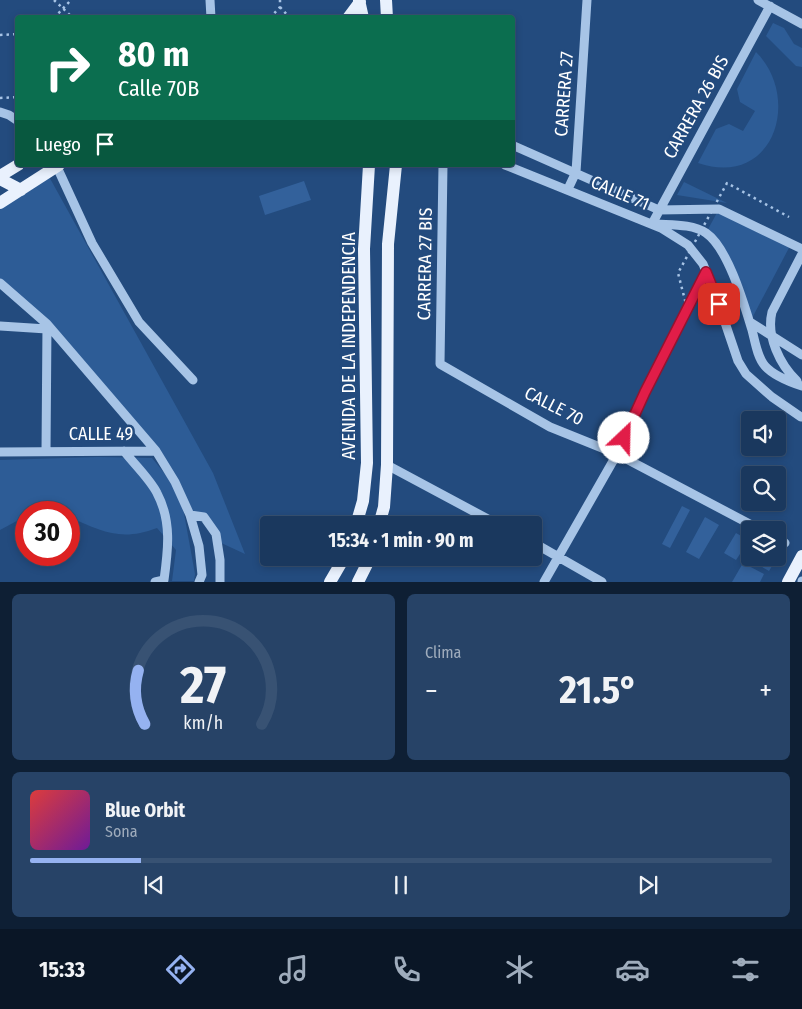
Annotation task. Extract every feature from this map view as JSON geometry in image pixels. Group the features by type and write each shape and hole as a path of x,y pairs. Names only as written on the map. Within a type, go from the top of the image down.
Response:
{"main road":[{"path":"386,0 387,15"},
{"path":"350,15 359,1"},
{"path":"359,1 362,15"},
{"path":"15,167 0,177 21,190"},
{"path":"0,203 56,167"},
{"name":"AVENIDA DE LA INDEPENDENCIA","path":"359,516 363,501 367,463 364,249 369,167"},
{"path":"382,516 384,507 387,466 388,244 396,167"},
{"path":"788,582 802,556"},
{"path":"330,582 339,566"},
{"path":"358,582 366,566"}],"street":[{"path":"210,0 211,15"},
{"name":"CARRERA 27","path":"568,189 576,172 587,0"},
{"path":"758,0 802,24"},
{"name":"CARRERA 26 BIS","path":"652,224 770,6"},
{"path":"0,112 15,119"},
{"name":"CALLE 71","path":"515,146 659,210"},
{"path":"58,167 92,243 139,322 193,380"},
{"name":"CARRERA 27 BIS","path":"440,364 443,167"},
{"name":"CALLE 71","path":"510,167 652,224 688,245 697,254 706,272 738,361 746,374 772,397 802,417"},
{"path":"659,210 719,209 802,249"},
{"path":"652,224 694,228 706,233 724,256 740,292 758,351 765,366 802,385"},
{"path":"802,254 772,312 770,325 772,337 782,363 802,385"},
{"path":"544,582 617,454 645,392 706,272"},
{"path":"0,283 47,327 156,451 175,482 190,515 199,546 202,575 199,582"},
{"path":"750,322 802,355"},
{"path":"0,326 47,327"},
{"path":"46,451 47,327"},
{"name":"CALLE 70","path":"440,364 550,427 617,454 744,521"},
{"path":"124,451 157,493 166,517 169,547 164,580 155,582"},
{"name":"CALLE 49","path":"0,452 156,451"},
{"path":"387,466 482,516"},
{"path":"190,515 204,517 216,534 220,560 220,582"},
{"path":"542,548 602,582"}],"path":[{"path":"54,0 70,15"},
{"path":"57,15 72,0"},
{"path":"280,0 280,7 287,15"},
{"path":"273,15 280,7"},
{"path":"0,35 15,34"},
{"path":"0,98 15,97"},
{"path":"687,308 678,273 727,183 789,217"}],"shaded area":[{"path":"773,23 784,28 794,44 802,48 802,67 796,66 766,36"},
{"path":"756,52 770,71 777,92 778,114 773,134 762,151 746,163 724,168 698,163 716,129 729,124 743,131 755,111 740,102 737,89"},
{"path":"47,173 213,473 245,554 217,541 204,517 190,515 181,497 195,574 194,581 172,581 176,550 157,528 144,532 122,534 91,527 80,522 80,501 15,501 15,522 0,530 0,460 98,457 152,458 179,491 175,482 47,324 0,283 0,203"},
{"path":"684,182 727,203 677,195"},
{"path":"719,209 791,244 750,322 731,272 706,233"}],"building":[{"path":"304,181 311,200 265,215 259,196"},
{"path":"682,506 690,510 670,548 662,544"},
{"path":"705,517 719,525 699,559 686,552"},
{"path":"736,533 741,536 741,555 736,560 724,553"},
{"path":"741,566 749,566 764,574 760,582 732,582"},
{"path":"760,566 772,566 769,571"}],"route":[{"path":"624,438 645,392 706,272 719,304"}]}
